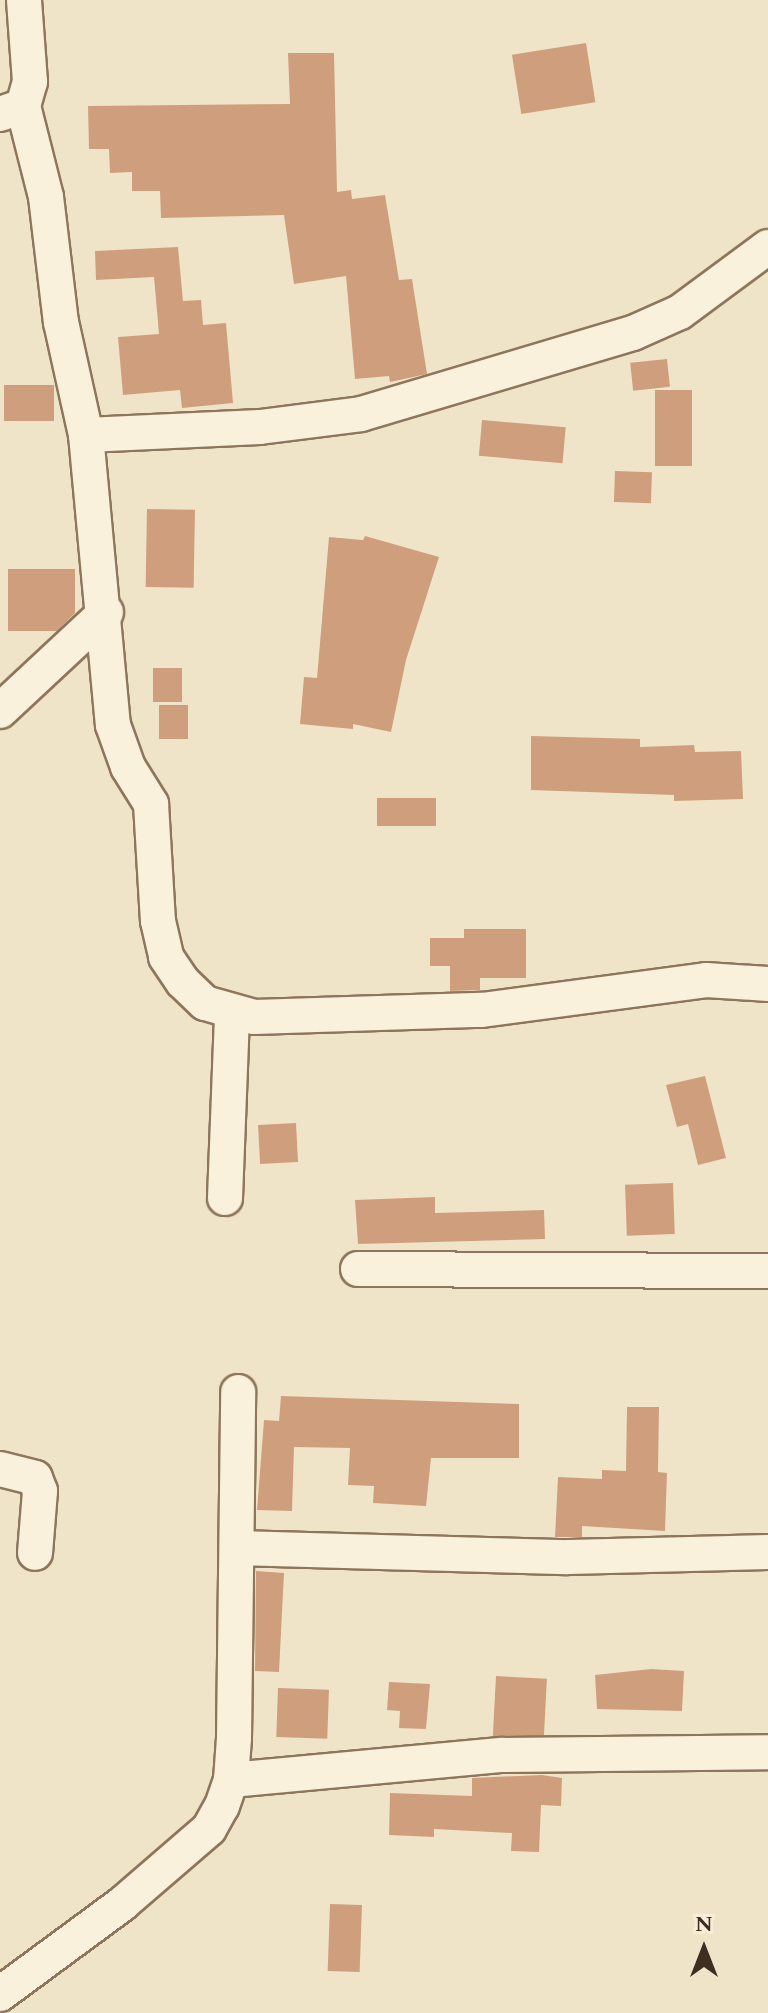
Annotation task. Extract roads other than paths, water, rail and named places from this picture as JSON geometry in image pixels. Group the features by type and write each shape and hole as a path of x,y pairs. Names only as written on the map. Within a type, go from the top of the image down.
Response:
{"street":[{"path":"24,0 30,82 12,110 46,197 61,322 86,435 106,612 113,725 128,767 151,804 166,957 205,1003 232,1014 482,1010 706,980 768,984"},
{"path":"86,435 260,427 361,414 633,333 680,312 768,247"},
{"path":"0,711 106,612"},
{"path":"225,1198 232,1014"},
{"path":"358,1269 768,1271"},
{"path":"0,1994 122,1904 209,1829 231,1780 238,1392"},
{"path":"0,1469 35,1478 40,1491 35,1553"},
{"path":"237,1548 568,1557 768,1552"},
{"path":"231,1780 503,1755 768,1752"}]}
